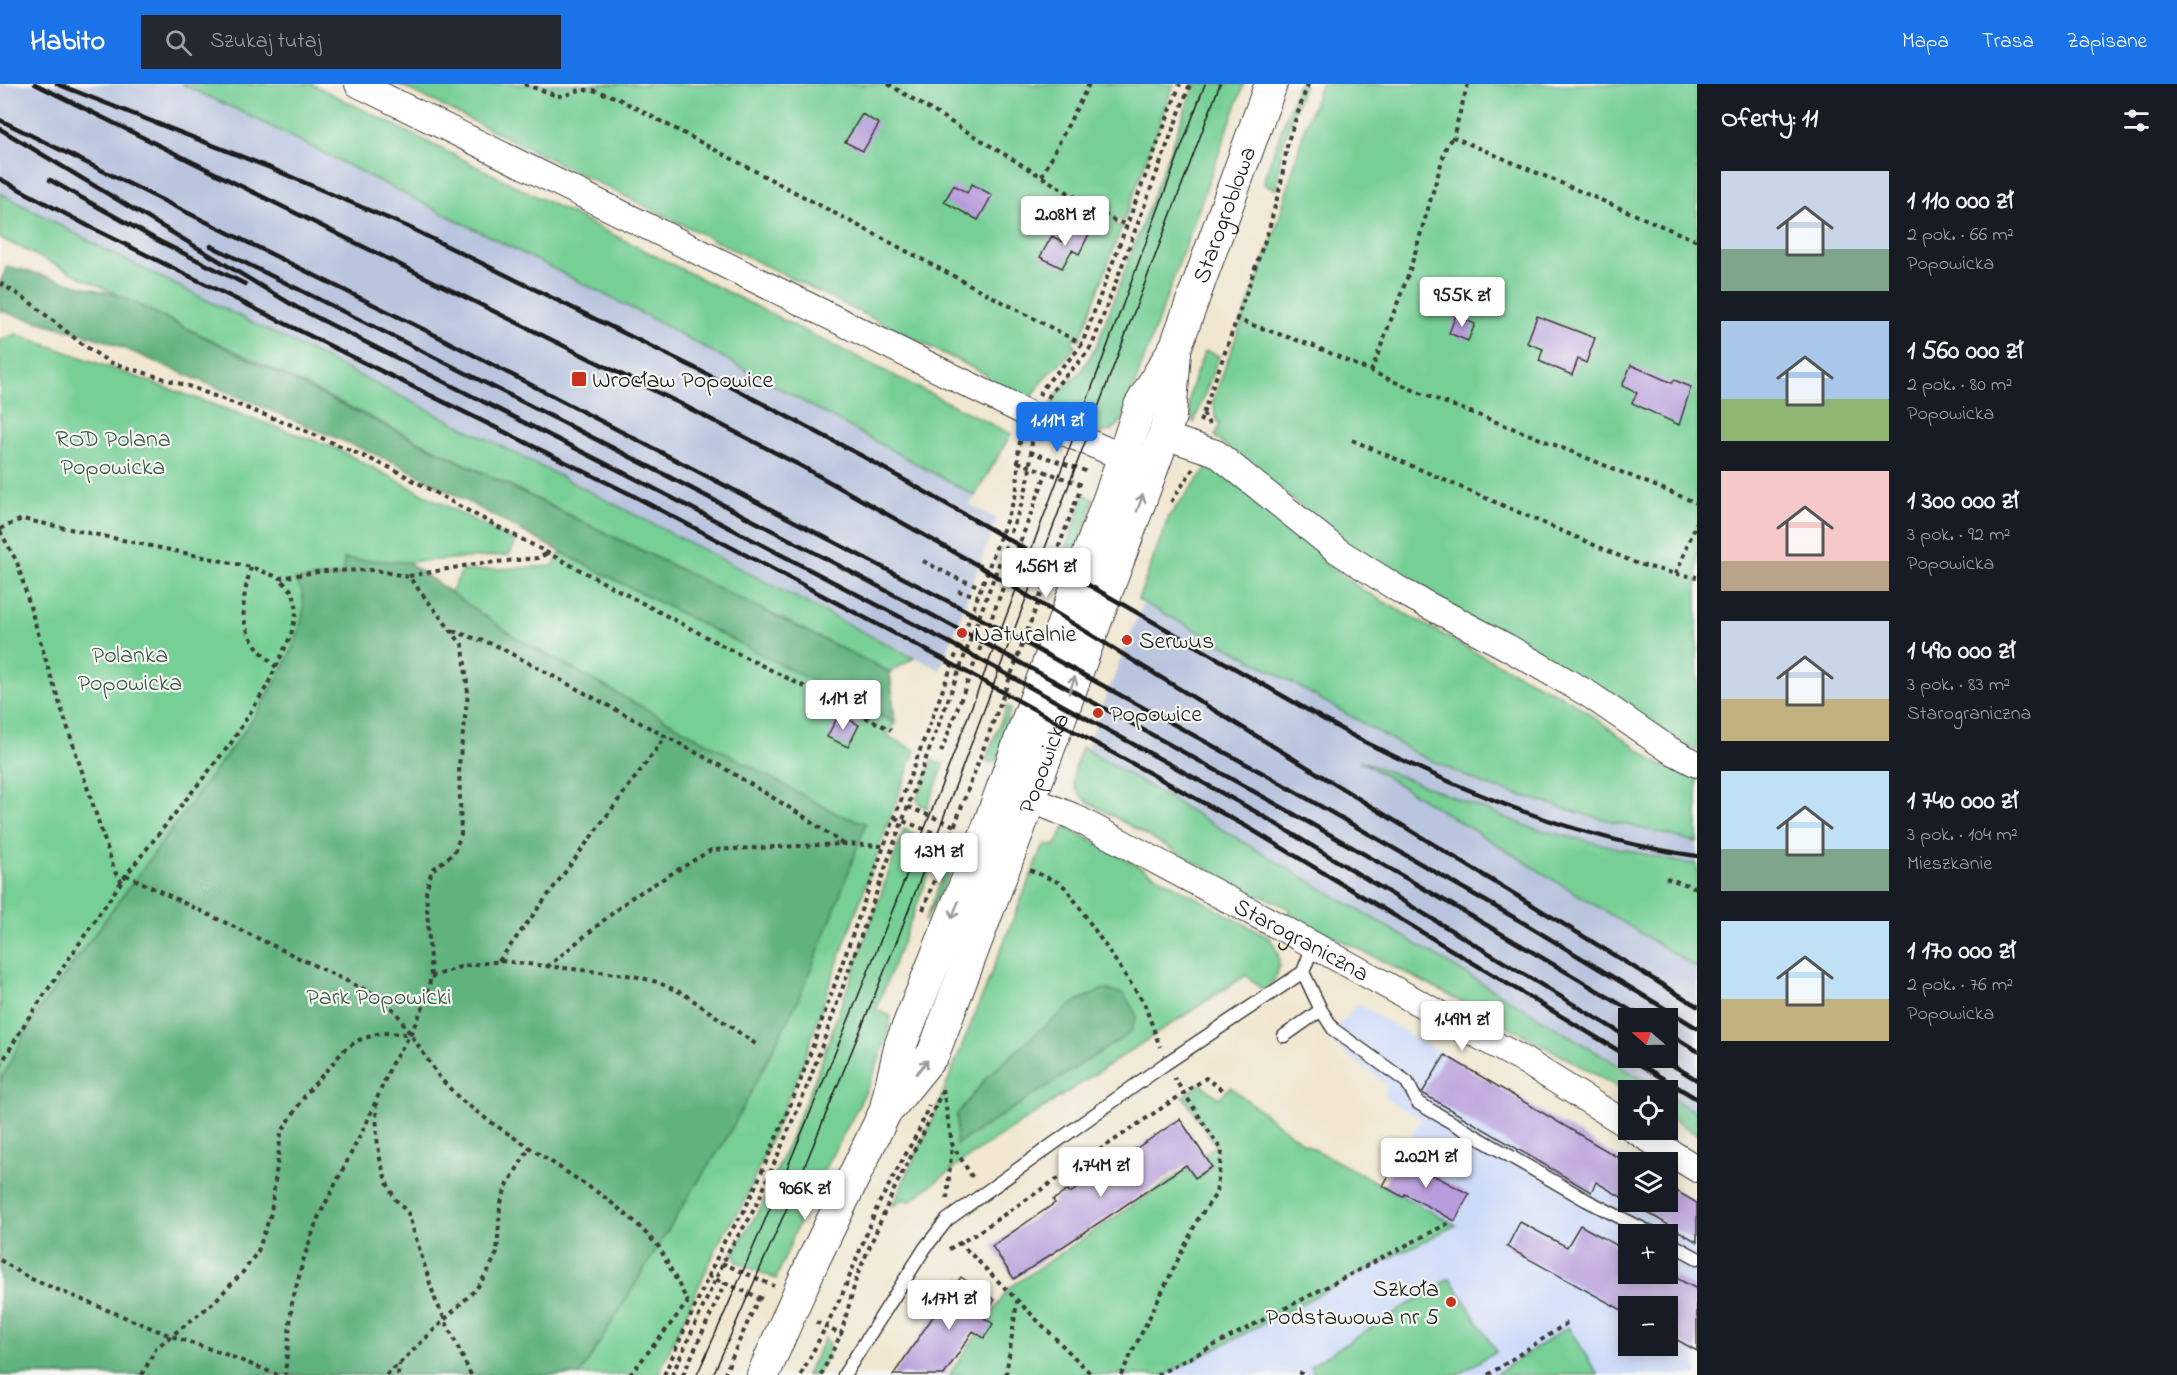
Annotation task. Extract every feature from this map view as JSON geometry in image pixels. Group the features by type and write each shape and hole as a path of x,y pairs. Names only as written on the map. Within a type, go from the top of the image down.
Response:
{"street":[{"path":"358,84 1034,417 1123,457"},
{"name":"Starogroblowa","path":"1123,457 1140,406 1176,346 1271,84"},
{"name":"Starogroblowa","path":"1164,436 1170,416 1176,346"},
{"path":"1164,436 1216,453 1281,507 1356,563 1403,592 1507,647 1579,689 1670,750 1697,764"},
{"name":"Popowicka","path":"885,1112 933,1054 1164,436"},
{"name":"Popowicka","path":"763,1375 812,1263 885,1112 901,1044 985,836 1123,457"},
{"name":"Starograniczna","path":"1030,799 1072,816 1526,1061 1618,1119"},
{"path":"1650,1140 1697,1169"}],"lane":[{"path":"844,1375 925,1248 946,1220 1165,1064 1303,972 1313,946"},
{"path":"1303,972 1321,1010 1334,1030 1407,1082 1418,1103 1586,1200 1633,1224"},
{"path":"1284,1036 1321,1010"},
{"path":"1678,1248 1697,1258"}],"path":[{"path":"524,84 557,96 580,90 593,90 615,97 1082,344"},
{"path":"888,84 1115,221 1128,225"},
{"path":"1042,176 1089,84"},
{"path":"672,1375 730,1248 753,1211 814,1070 831,1016 892,849 1023,501 1029,477 1034,417 1049,380 1072,358 1082,344 1180,84"},
{"path":"664,1375 725,1240 743,1213 757,1184 800,1083 884,846 1018,489 1020,441 1050,394 1084,358 1093,343 1190,84"},
{"path":"1203,412 1269,229 1281,183 1288,141 1308,84"},
{"path":"1371,372 1409,273 1447,144 1453,137 1468,84"},
{"path":"1453,137 1697,241"},
{"path":"0,283 27,300 82,344 109,362 188,386 294,426 384,464 733,651 891,730"},
{"path":"1235,319 1314,346 1371,372 1697,503"},
{"path":"1352,440 1638,564 1697,577"},
{"path":"1030,452 1088,472 1113,488"},
{"path":"941,752 1047,471"},
{"path":"950,838 1082,484"},
{"path":"0,1066 27,1020 122,882 126,875 231,743 253,711 291,634 297,609 293,592 280,578 250,567 22,519 0,530 17,562 50,674 112,861 122,882"},
{"path":"1676,574 1697,522"},
{"path":"280,578 331,570 375,570 409,576 475,564 538,558 548,553"},
{"path":"923,561 956,578 981,587"},
{"path":"250,567 243,603 243,617 248,633 259,650 276,667"},
{"path":"285,1375 292,1303 303,1261 317,1220 376,1101 392,1063 410,1035 424,1005 431,976 426,890 432,870 454,853 461,834 459,765 468,693 463,646 409,576"},
{"path":"958,591 978,596"},
{"path":"451,630 495,645 666,736 803,816 843,844"},
{"path":"498,962 666,736"},
{"path":"547,968 631,898 711,850 843,844 884,846"},
{"path":"1030,870 1060,883 1086,915 1144,1003 1165,1064 1222,1151 1216,1194 1198,1219 1121,1375"},
{"path":"126,875 374,994 395,1011 440,1078 460,1099 489,1121 603,1196 634,1221 659,1247 688,1302"},
{"path":"1666,878 1697,888"},
{"path":"431,976 463,966 498,962 619,974 657,982 684,994 757,1045"},
{"path":"142,1375 156,1348 212,1304 243,1272 258,1251 272,1213 281,1133 306,1094 345,1049 359,1040 380,1033 410,1035"},
{"path":"945,1251 974,1235 1206,1078 1222,1090"},
{"path":"821,1375 841,1334 857,1276 896,1185 924,1132 947,1079"},
{"path":"943,1089 952,1144 946,1220 959,1242 1092,1375"},
{"path":"801,1375 842,1295 878,1205 919,1130 932,1097"},
{"path":"376,1101 377,1138 386,1181 395,1199 408,1213 435,1299 471,1375"},
{"path":"952,1144 983,1193"},
{"path":"386,1375 477,1288 488,1272 497,1253 500,1206 506,1187 530,1147"},
{"path":"1157,1375 1449,1223"},
{"path":"0,1260 29,1278 171,1336 278,1375"},
{"path":"708,1276 759,1297 724,1375"},
{"path":"683,1375 725,1283"},
{"path":"1006,1375 1017,1301"},
{"path":"688,1302 696,1303"},
{"path":"630,1375 688,1302"},
{"path":"1488,1375 1567,1323"},
{"path":"398,1375 399,1364"}],"shaded area":[{"path":"0,84 181,84 242,112 651,318 975,496 970,505 997,519 940,670 495,443 106,250 0,193"},
{"path":"1143,602 1252,660 1415,753 1485,785 1590,816 1697,842 1697,864 1678,862 1532,828 1364,762 1697,968 1697,1113 1678,1102 1678,1080 1643,1080 1623,1068 1678,1068 1678,1008 1618,1008 1618,1065 1086,749"},
{"path":"1358,1004 1618,1158 1618,1212 1678,1212 1678,1203 1697,1203 1697,1375 1166,1375 1337,1285 1456,1226 1383,1186 1421,1119 1385,1098 1386,1084 1327,1039"}],"green space":[{"path":"181,84 312,84 1011,434 975,496 651,318 242,112"},
{"path":"398,84 1174,84 1124,221 1116,219 1115,224 1122,226 1080,340 1074,337 1072,342 1076,345 1068,356 1044,378 1028,405 984,384 987,375"},
{"path":"1195,84 1244,84 1122,420 1115,428 1106,432 1086,431 1046,413 1059,391 1081,371 1096,347"},
{"path":"1298,84 1304,84 1282,147 1276,189 1264,184 1265,176"},
{"path":"1321,84 1697,84 1697,751 1407,582 1344,542 1215,437 1220,424 1216,419 1213,400 1277,226 1305,127"},
{"path":"0,193 106,250 495,443 914,658 890,672 0,238"},
{"path":"7,266 120,296 890,672 895,723 561,552 398,464 104,340 0,311 0,283"},
{"name":"Park Popowicki","path":"16,334 335,448 516,542 509,555 408,562 450,594 462,571 553,566 561,552 895,723 887,736 915,750 802,1066 743,1205 722,1236 658,1375 0,1375 0,340"},
{"path":"1205,351 1219,356 1194,423 1189,405 1190,396 1194,377"},
{"path":"1208,461 1325,552 1320,559 1366,592 1469,649 1573,702 1663,767 1667,760 1697,775 1697,842 1590,816 1485,785 1415,753 1252,660 1138,600 1169,516 1206,469"},
{"path":"1085,494 1094,500 1078,547 1073,546 1068,559 1063,557"},
{"name":"Park Popowicki","path":"344,559 407,562 515,637 837,814 866,823 829,925 798,1000 725,1141 580,1375 0,1375 0,1081 33,1018 252,720 269,693 288,659 301,623 304,607 302,592 295,580 343,575"},
{"path":"1007,706 1011,709 1006,722 1011,725 997,760 990,763 985,761"},
{"path":"1082,747 1618,1065 1618,1068 1623,1068 1643,1080 1618,1080 1618,1088 1460,1001 1287,914 1290,909 1265,897 1253,895 1088,802 1076,789 1074,770"},
{"path":"932,760 944,765 927,808 920,805 917,799"},
{"path":"1359,760 1532,828 1678,862 1697,864 1697,968"},
{"path":"1065,826 1270,938 1278,953 1278,973 1264,991 1246,975 970,1156 909,1202 905,1199 892,1206 930,1125 1038,858 1045,844 1055,846"},
{"path":"904,829 940,845 876,1010 891,1016 885,1040 878,1063 858,1107 812,1193 776,1279 737,1262 733,1252 761,1207 815,1079"},
{"path":"953,850 962,851 924,923"},
{"path":"1104,989 1124,994 1137,1016 1130,1033 956,1145 957,1114 988,1076 1036,1033 1077,1001"},
{"path":"1201,1084 1219,1098 1230,1087 1303,1143 1456,1225 1165,1375 949,1375 1009,1288 1188,1168 1195,1178 1212,1166 1204,1154 1216,1146 1183,1096"},
{"path":"1678,1102 1697,1113 1697,1135 1678,1123"},
{"path":"1450,1278 1496,1351 1458,1375 1315,1375 1310,1366"},
{"path":"1568,1327 1598,1375 1494,1375"},
{"path":"825,1338 829,1344 828,1354 817,1375 806,1375"}],"building":[{"path":"862,114 879,124 863,151 845,142"},
{"path":"972,184 992,195 978,220 944,202 954,185 967,193"},
{"path":"1072,225 1089,234 1079,254 1072,250 1062,268 1040,257 1052,236 1063,242"},
{"path":"1456,315 1475,324 1468,341 1449,333"},
{"path":"1537,316 1595,338 1586,363 1578,359 1572,375 1539,361 1543,349 1527,343"},
{"path":"1631,365 1672,383 1674,380 1691,387 1679,425 1632,403 1637,393 1622,386"},
{"path":"839,714 859,725 848,747 827,737"},
{"path":"1445,1055 1618,1157 1618,1195 1596,1182 1591,1192 1422,1093"},
{"path":"1180,1119 1212,1167 1195,1178 1186,1165 1014,1279 992,1246 1055,1203 1053,1200 1068,1190 1070,1193"},
{"path":"1399,1157 1469,1194 1455,1221 1405,1194 1403,1197 1383,1186"},
{"path":"1678,1192 1697,1203 1697,1242 1678,1231 1678,1224 1667,1224 1647,1212 1678,1212"},
{"path":"1520,1222 1567,1247 1580,1225 1618,1246 1618,1284 1678,1284 1678,1279 1697,1289 1697,1351 1678,1341 1678,1296 1618,1296 1618,1308 1507,1247"},
{"path":"961,1277 995,1300 983,1317 993,1324 984,1338 973,1331 944,1375 893,1375 939,1308 936,1305 946,1290 950,1293"}],"tram line":[{"path":"697,1375 767,1216 899,895 1205,84"},
{"path":"713,1375 794,1192 898,938 1220,84"}],"railway":[{"path":"35,84 681,404 803,467 979,566 1697,1006"},
{"path":"57,84 268,167 406,226 693,367 864,457 1355,737 1396,757 1479,794 1564,825 1608,838 1697,856"},
{"path":"0,120 431,333 963,609 1268,776 1522,922 1697,1028"},
{"path":"0,129 296,307 636,479 950,643 1258,813 1618,1031"},
{"path":"0,179 92,228 630,494 943,659 1249,828 1618,1050"},
{"path":"50,180 157,240 245,284"},
{"path":"211,246 575,428 936,617 1292,813 1626,1008"},
{"path":"1678,1039 1697,1051"},
{"path":"1646,1068 1697,1099"},
{"path":"1677,1068 1697,1080"}],"place":[{"name":"Wrocław Popowice","path":"579,379"},
{"name":"Naturalnie","path":"962,633"},
{"name":"Serwus","path":"1127,640"},
{"name":"Popowice","path":"1098,713"},
{"name":"Szkoła Podstawowa nr 5","path":"1451,1302"}],"park label":[{"name":"ROD Polana Popowicka","path":"113,452"},
{"name":"Polanka Popowicka","path":"130,668"}]}
